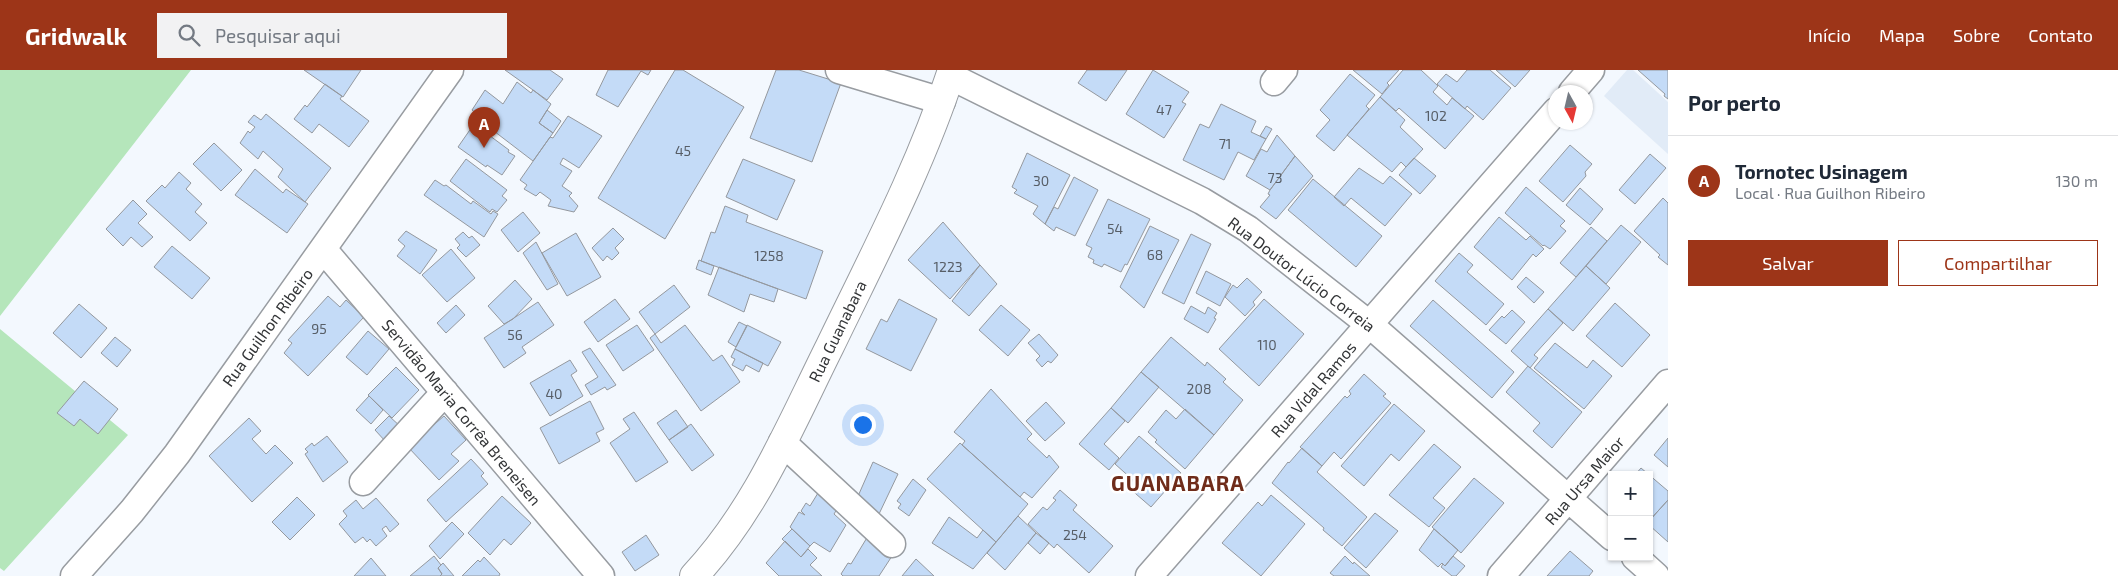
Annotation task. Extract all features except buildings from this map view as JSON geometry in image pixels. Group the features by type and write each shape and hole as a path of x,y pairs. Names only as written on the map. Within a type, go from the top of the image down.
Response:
{"main road":[{"name":"Rua Guanabara","path":"694,576 723,545 760,488 909,184 948,82"}],"street":[{"name":"Rua Guilhon Ribeiro","path":"74,576 132,511 176,454 450,70"},
{"name":"Rua Doutor Lúcio Correia","path":"839,70 948,82 1202,201 1248,229 1369,324 1608,534"},
{"path":"1578,85 1591,70"},
{"name":"Rua Vidal Ramos","path":"1149,576 1548,120"},
{"name":"Servidão Maria Corrêa Breneisen","path":"323,249 601,576"},
{"name":"Rua Ursa Maior","path":"1500,576 1668,383"},
{"path":"363,482 445,392"},
{"path":"782,442 892,544"},
{"path":"1639,561 1656,576"}],"shaded area":[{"path":"1627,70 1633,70 1668,102 1668,154 1604,96"}],"green space":[{"path":"0,70 191,70 0,316"},
{"path":"0,329 128,435 4,571 0,568"}],"place":[{"name":"Tornotec Usinagem","path":"484,148"}],"district":[{"name":"GUANABARA","path":"1178,482"}]}
